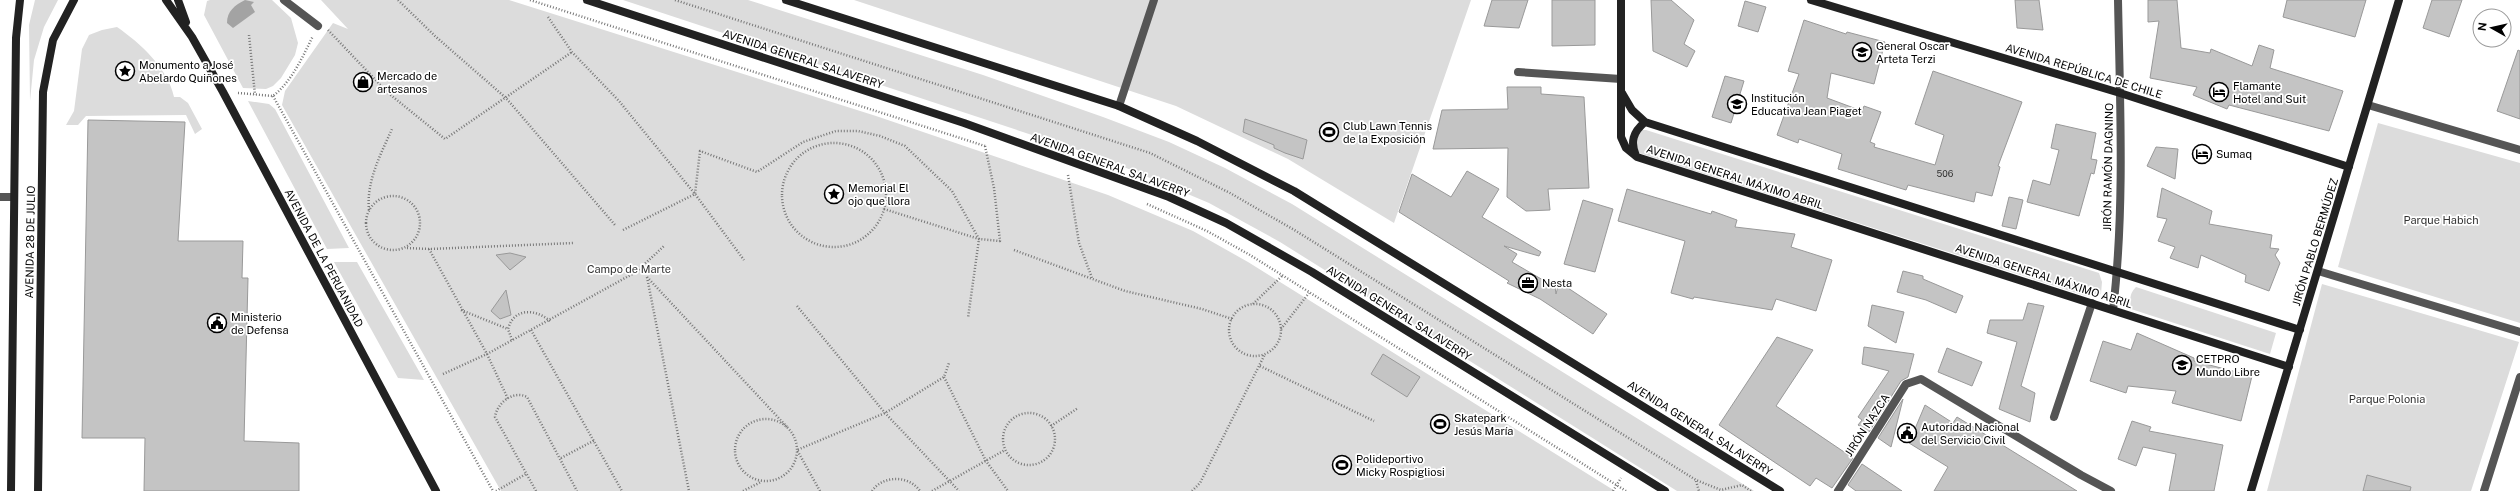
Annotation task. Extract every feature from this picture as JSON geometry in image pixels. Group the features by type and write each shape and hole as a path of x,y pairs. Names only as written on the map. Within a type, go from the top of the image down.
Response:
{"street":[{"name":"AVENIDA 28 DE JULIO","path":"11,491 16,38 20,0"},
{"name":"AVENIDA 28 DE JULIO","path":"38,491 43,92 53,40 74,0"},
{"name":"AVENIDA DE LA PERUANIDAD","path":"166,0 192,37 223,92 436,491"},
{"name":"AVENIDA DE LA PERUANIDAD","path":"178,0 192,37"},
{"path":"284,0 318,26"},
{"name":"AVENIDA GENERAL SALAVERRY","path":"587,0 964,123 1169,197 1226,223 1312,272 1665,491"},
{"name":"AVENIDA GENERAL SALAVERRY","path":"786,0 1119,106 1197,141 1294,190 1780,491"},
{"path":"1119,106 1154,0"},
{"name":"AVENIDA GENERAL MÁXIMO ABRIL","path":"1621,0 1621,137 1626,148 1637,157 2289,367"},
{"name":"AVENIDA REPÚBLICA DE CHILE","path":"1811,0 2120,93 2349,167"},
{"name":"JIRÓN RAMÓN DAGNINO","path":"2114,310 2118,272 2120,93 2118,0"},
{"name":"JIRÓN PABLO BERMÚDEZ","path":"2251,491 2399,0"},
{"path":"1518,72 1622,79"},
{"path":"1621,92 1632,110 1645,122 2300,330"},
{"path":"2368,105 2520,150"},
{"path":"1637,157 1633,146 1634,134 1645,122"},
{"path":"0,197 14,197"},
{"path":"2318,271 2520,332"},
{"path":"2054,417 2092,303"},
{"path":"2484,491 2520,377"},
{"name":"JIRÓN NAZCA","path":"1838,491 1906,384 1921,379 2081,475 2111,491"}],"path":[{"path":"398,0 435,36 506,98 615,225"},
{"path":"530,0 992,148"},
{"path":"548,17 572,52 619,101 695,194 744,260"},
{"path":"223,92 273,96 283,88 292,76 321,20 339,44 387,92 445,139 572,52"},
{"path":"249,35 255,95"},
{"path":"273,96 493,491"},
{"path":"392,129 372,178 368,197 369,210 366,228 375,244 386,249 397,250 406,248 429,249 573,243"},
{"path":"695,194 700,151 758,172 803,142 836,131 858,131 880,136 905,146 926,164 952,191 979,239 968,318"},
{"path":"829,143 851,146 870,157 878,166 886,187 884,210 872,230 863,238 842,246 818,244 807,239 790,222 783,200 786,176 791,166 808,150 829,143"},
{"path":"884,210 979,239 1000,241 994,188 985,146"},
{"path":"1062,172 1075,177"},
{"path":"1068,175 1079,243 1092,279"},
{"path":"623,230 695,194"},
{"path":"369,210 375,202 384,197 393,195 411,202 421,219 421,230 416,241 406,248"},
{"path":"1145,203 1207,232 1282,276 1391,342 1626,491"},
{"path":"443,374 487,354 550,321 636,272 664,246"},
{"path":"429,249 461,310 487,354 508,399"},
{"path":"1014,250 1126,291 1202,309 1232,319"},
{"path":"1266,354 1248,355 1234,345 1230,337 1232,319 1237,312 1253,304 1282,276"},
{"path":"689,491 647,277 788,428 793,435 797,450 820,491"},
{"path":"1192,491 1200,483 1266,354 1277,344 1281,330 1309,293"},
{"path":"1253,304 1261,305 1275,314 1281,330"},
{"path":"797,306 885,413 949,482 960,491"},
{"path":"461,310 508,329 512,340"},
{"path":"508,329 518,316 526,312 541,313 550,321"},
{"path":"531,330 595,440 622,491"},
{"path":"743,491 761,482 782,478 790,470 797,450 885,413 944,377 949,363"},
{"path":"1260,366 1374,421"},
{"path":"944,377 986,462 1008,491"},
{"path":"536,491 495,417 496,410 508,399 521,394 527,397 561,458 577,491"},
{"path":"1051,426 1078,408"},
{"path":"1029,412 1038,414 1051,426 1054,434 1052,450 1041,462 1024,464 1017,462 1005,450 1003,432 1007,424 1017,416 1029,412"},
{"path":"761,482 751,478 736,463 735,441 748,424 758,419 769,418 780,422 788,428"},
{"path":"561,458 595,440"},
{"path":"932,491 1005,450"},
{"path":"496,491 526,474"},
{"path":"872,491 882,482 896,479 910,482 920,491"},
{"path":"1700,491 1696,480 1721,490 1742,485 1751,491"}],"green space":[{"path":"35,0 58,0 44,27 34,60 30,101 29,25"},
{"path":"272,0 291,18 298,43 295,55 281,78 273,86 266,89 243,88 204,15 207,1"},
{"name":"Campo de Marte","path":"321,0 509,0 876,116 1108,195 1193,231 1248,262 1615,491 501,491 282,105 285,91 333,23 348,29"},
{"path":"623,0 748,0 983,75 1169,142 1225,168 1292,204 1754,491 1677,491 1280,242 1209,203 1105,159"},
{"name":"Club Lawn Tennis de la Exposición","path":"854,0 1471,0 1394,223 1288,159 1176,106"},
{"path":"117,27 152,57 166,76 174,97 180,97 188,103 202,129 195,134 186,115 86,116 78,125 66,125 74,111 82,49 89,35 102,30"},
{"path":"248,101 269,104 275,109 349,248 327,249"},
{"name":"Parque Habich","path":"2378,123 2520,163 2520,323 2338,267"},
{"path":"1640,130 1646,130 2099,273 2102,282 2101,294 2086,296 1639,153 1635,149 1636,133"},
{"path":"334,262 357,262 424,380 398,378"},
{"name":"Parque Polonia","path":"2322,284 2519,342 2471,491 2267,491"},
{"path":"2136,287 2276,333 2270,354 2131,309 2131,295"}],"shaded area":[{"path":"245,0 254,2 251,5 255,12 233,28 227,23 228,15 235,6"}],"building":[{"path":"1492,0 1528,0 1519,28 1484,26"},
{"path":"1552,0 1595,0 1595,45 1552,46"},
{"path":"1651,0 1671,0 1694,20 1684,44 1695,51 1687,67 1653,51"},
{"path":"2015,0 2039,0 2043,30 2017,28"},
{"path":"2148,0 2177,0 2181,48 2210,53 2211,49 2252,66 2259,45 2274,50 2270,68 2343,91 2329,131 2229,105 2227,109 2193,95 2197,87 2150,78 2159,21 2148,22"},
{"path":"2287,0 2366,0 2355,37 2283,17"},
{"path":"2432,0 2462,0 2449,37 2423,28"},
{"path":"1745,1 1766,7 1758,32 1738,26"},
{"path":"1804,20 1846,34 1847,32 1885,42 1874,84 1831,73 1827,98 1862,111 1864,106 1881,112 1870,142 1875,144 1874,147 1935,165 1944,135 1915,124 1933,71 2022,102 1998,166 2000,167 1992,196 1976,192 1974,202 1908,185 1906,190 1838,169 1842,154 1799,139 1798,143 1777,135 1799,74 1788,71"},
{"path":"2518,50 2520,51 2520,119 2497,111"},
{"path":"1725,76 1744,81 1731,123 1712,117"},
{"path":"1507,87 1541,87 1541,94 1584,97 1589,188 1548,189 1550,210 1526,211 1507,197 1508,148 1433,149 1442,110 1508,109"},
{"path":"1245,119 1307,140 1303,159 1285,153 1274,148 1274,145 1243,132"},
{"path":"88,120 185,122 178,241 243,241 242,278 248,278 244,441 299,443 299,491 144,491 145,438 82,438"},
{"path":"2056,124 2096,133 2091,159 2097,160 2094,174 2091,173 2079,216 2027,202 2033,180 2050,185 2059,150 2051,148"},
{"path":"2156,147 2178,149 2175,179 2147,166"},
{"path":"1467,171 1499,189 1482,217 1541,252 1539,256 1504,246 1517,254 1512,262 1555,287 1556,294 1559,282 1607,314 1593,334 1540,299 1507,283 1509,281 1399,212 1412,174 1451,197"},
{"path":"2162,188 2212,211 2209,224 2272,235 2270,248 2279,249 2275,255 2280,263 2269,291 2245,282 2246,275 2201,255 2198,268 2170,258 2175,247 2158,241 2167,219 2157,217"},
{"path":"1627,189 1711,214 1712,211 1737,220 1735,227 1795,234 1791,247 1832,260 1816,311 1776,299 1772,310 1694,297 1693,299 1671,293 1685,241 1618,221"},
{"path":"2009,197 2023,200 2016,229 2002,226"},
{"path":"1583,200 1613,209 1595,272 1564,264"},
{"path":"510,253 526,257 510,270 496,255"},
{"path":"1903,271 1923,276 1923,279 1963,296 1956,313 1926,300 1897,292"},
{"path":"506,290 511,315 500,319 491,311"},
{"path":"2028,303 2044,306 2021,386 2035,393 2030,422 1999,409 2017,342 1987,333 1990,320 2023,320"},
{"path":"1872,305 1904,312 1896,343 1868,326"},
{"path":"2137,333 2194,358 2194,361 2252,376 2241,421 2172,403 2176,391 2128,386 2126,393 2090,381 2103,341 2131,350"},
{"path":"1777,337 1813,350 1776,406 1853,458 1832,488 1816,478 1810,486 1719,425"},
{"path":"1864,347 1914,354 1908,377 1901,381 1869,432 1858,425 1862,420 1858,417 1889,371 1862,364"},
{"path":"1947,348 1982,362 1972,386 1938,372"},
{"path":"1383,354 1420,377 1407,397 1371,374"},
{"path":"1903,399 1891,447 1878,438"},
{"path":"1925,405 1953,423 1957,417 2077,491 1934,491 1948,467 1909,443"},
{"path":"2132,421 2151,427 2149,431 2223,445 2214,491 2169,491 2176,454 2143,447 2136,466 2118,459"},
{"path":"1862,464 1902,491 1856,491 1848,485"},
{"path":"2367,475 2411,487 2410,491 2363,491"}],"place":[{"name":"General Oscar Arteta Terzi","path":"1862,52"},
{"name":"Monumento a José Abelardo Quiñones","path":"125,71"},
{"name":"Mercado de artesanos","path":"363,82"},
{"name":"Flamante Hotel and Suit","path":"2219,92"},
{"name":"Institución Educativa Jean Piaget","path":"1737,104"},
{"name":"Club Lawn Tennis de la Exposición","path":"1329,132"},
{"name":"Sumaq","path":"2202,154"},
{"name":"Memorial El ojo que llora","path":"834,194"},
{"name":"Nesta","path":"1528,283"},
{"name":"Ministerio de Defensa","path":"217,323"},
{"name":"CETPRO Mundo Libre","path":"2182,365"},
{"name":"Skatepark Jesús María","path":"1440,424"},
{"name":"Autoridad Nacional del Servicio Civil","path":"1907,433"},
{"name":"Polideportivo Micky Rospigliosi","path":"1342,465"}]}
